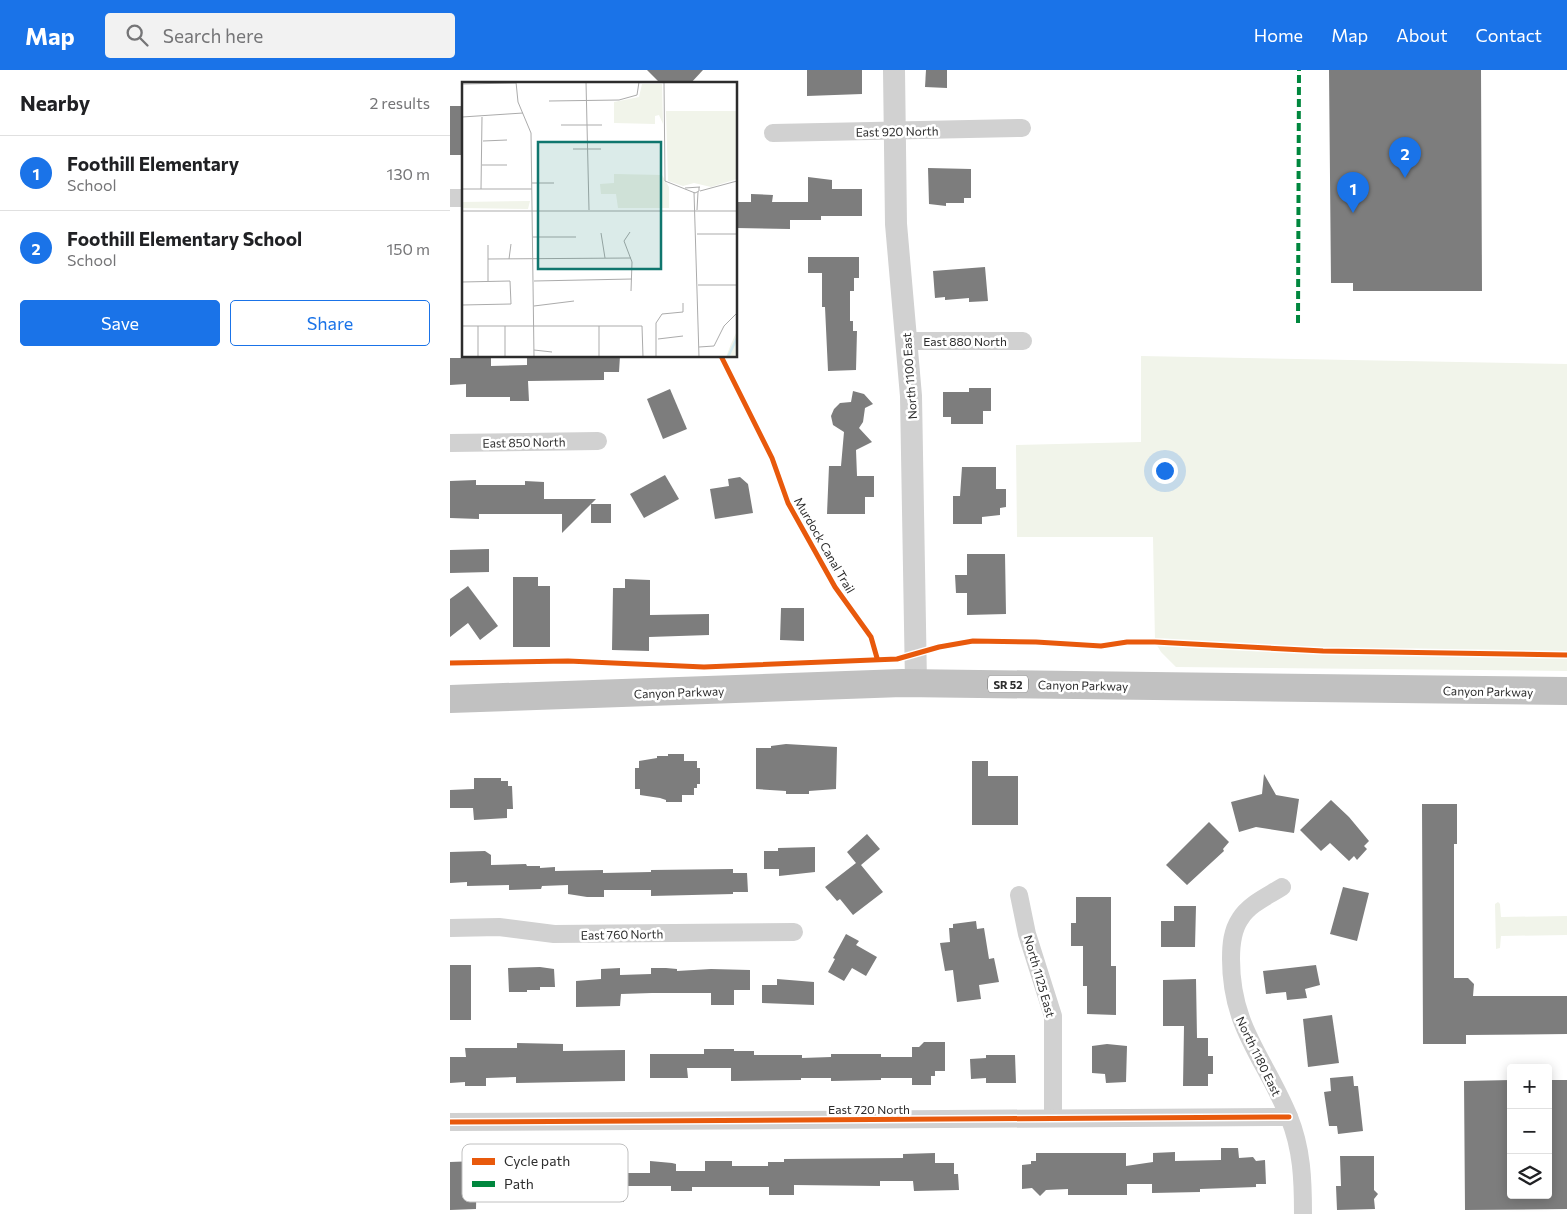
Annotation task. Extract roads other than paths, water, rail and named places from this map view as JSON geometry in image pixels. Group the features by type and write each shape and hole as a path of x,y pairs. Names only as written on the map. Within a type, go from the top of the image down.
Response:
{"highway":[{"name":"Canyon Parkway","path":"450,698 916,683 1567,691"}],"street":[{"name":"North 1100 East","path":"894,70 896,224 908,341 913,443 916,683"},
{"name":"East 920 North","path":"773,133 1022,128"},
{"name":"East 880 North","path":"908,341 1023,341"},
{"name":"East 850 North","path":"450,443 598,441"},
{"name":"North 1180 East","path":"1282,887 1248,908 1240,918 1235,927 1231,962 1234,997 1242,1024 1289,1117 1300,1152 1303,1214"},
{"name":"North 1125 East","path":"1019,895 1027,934 1053,1016 1053,1118"},
{"name":"East 760 North","path":"450,928 499,927 554,934 794,932"},
{"name":"East 720 North","path":"450,1122 1289,1117"}],"place":[{"name":"Foothill Elementary School","path":"1405,178"},
{"name":"Foothill Elementary","path":"1353,213"}]}
